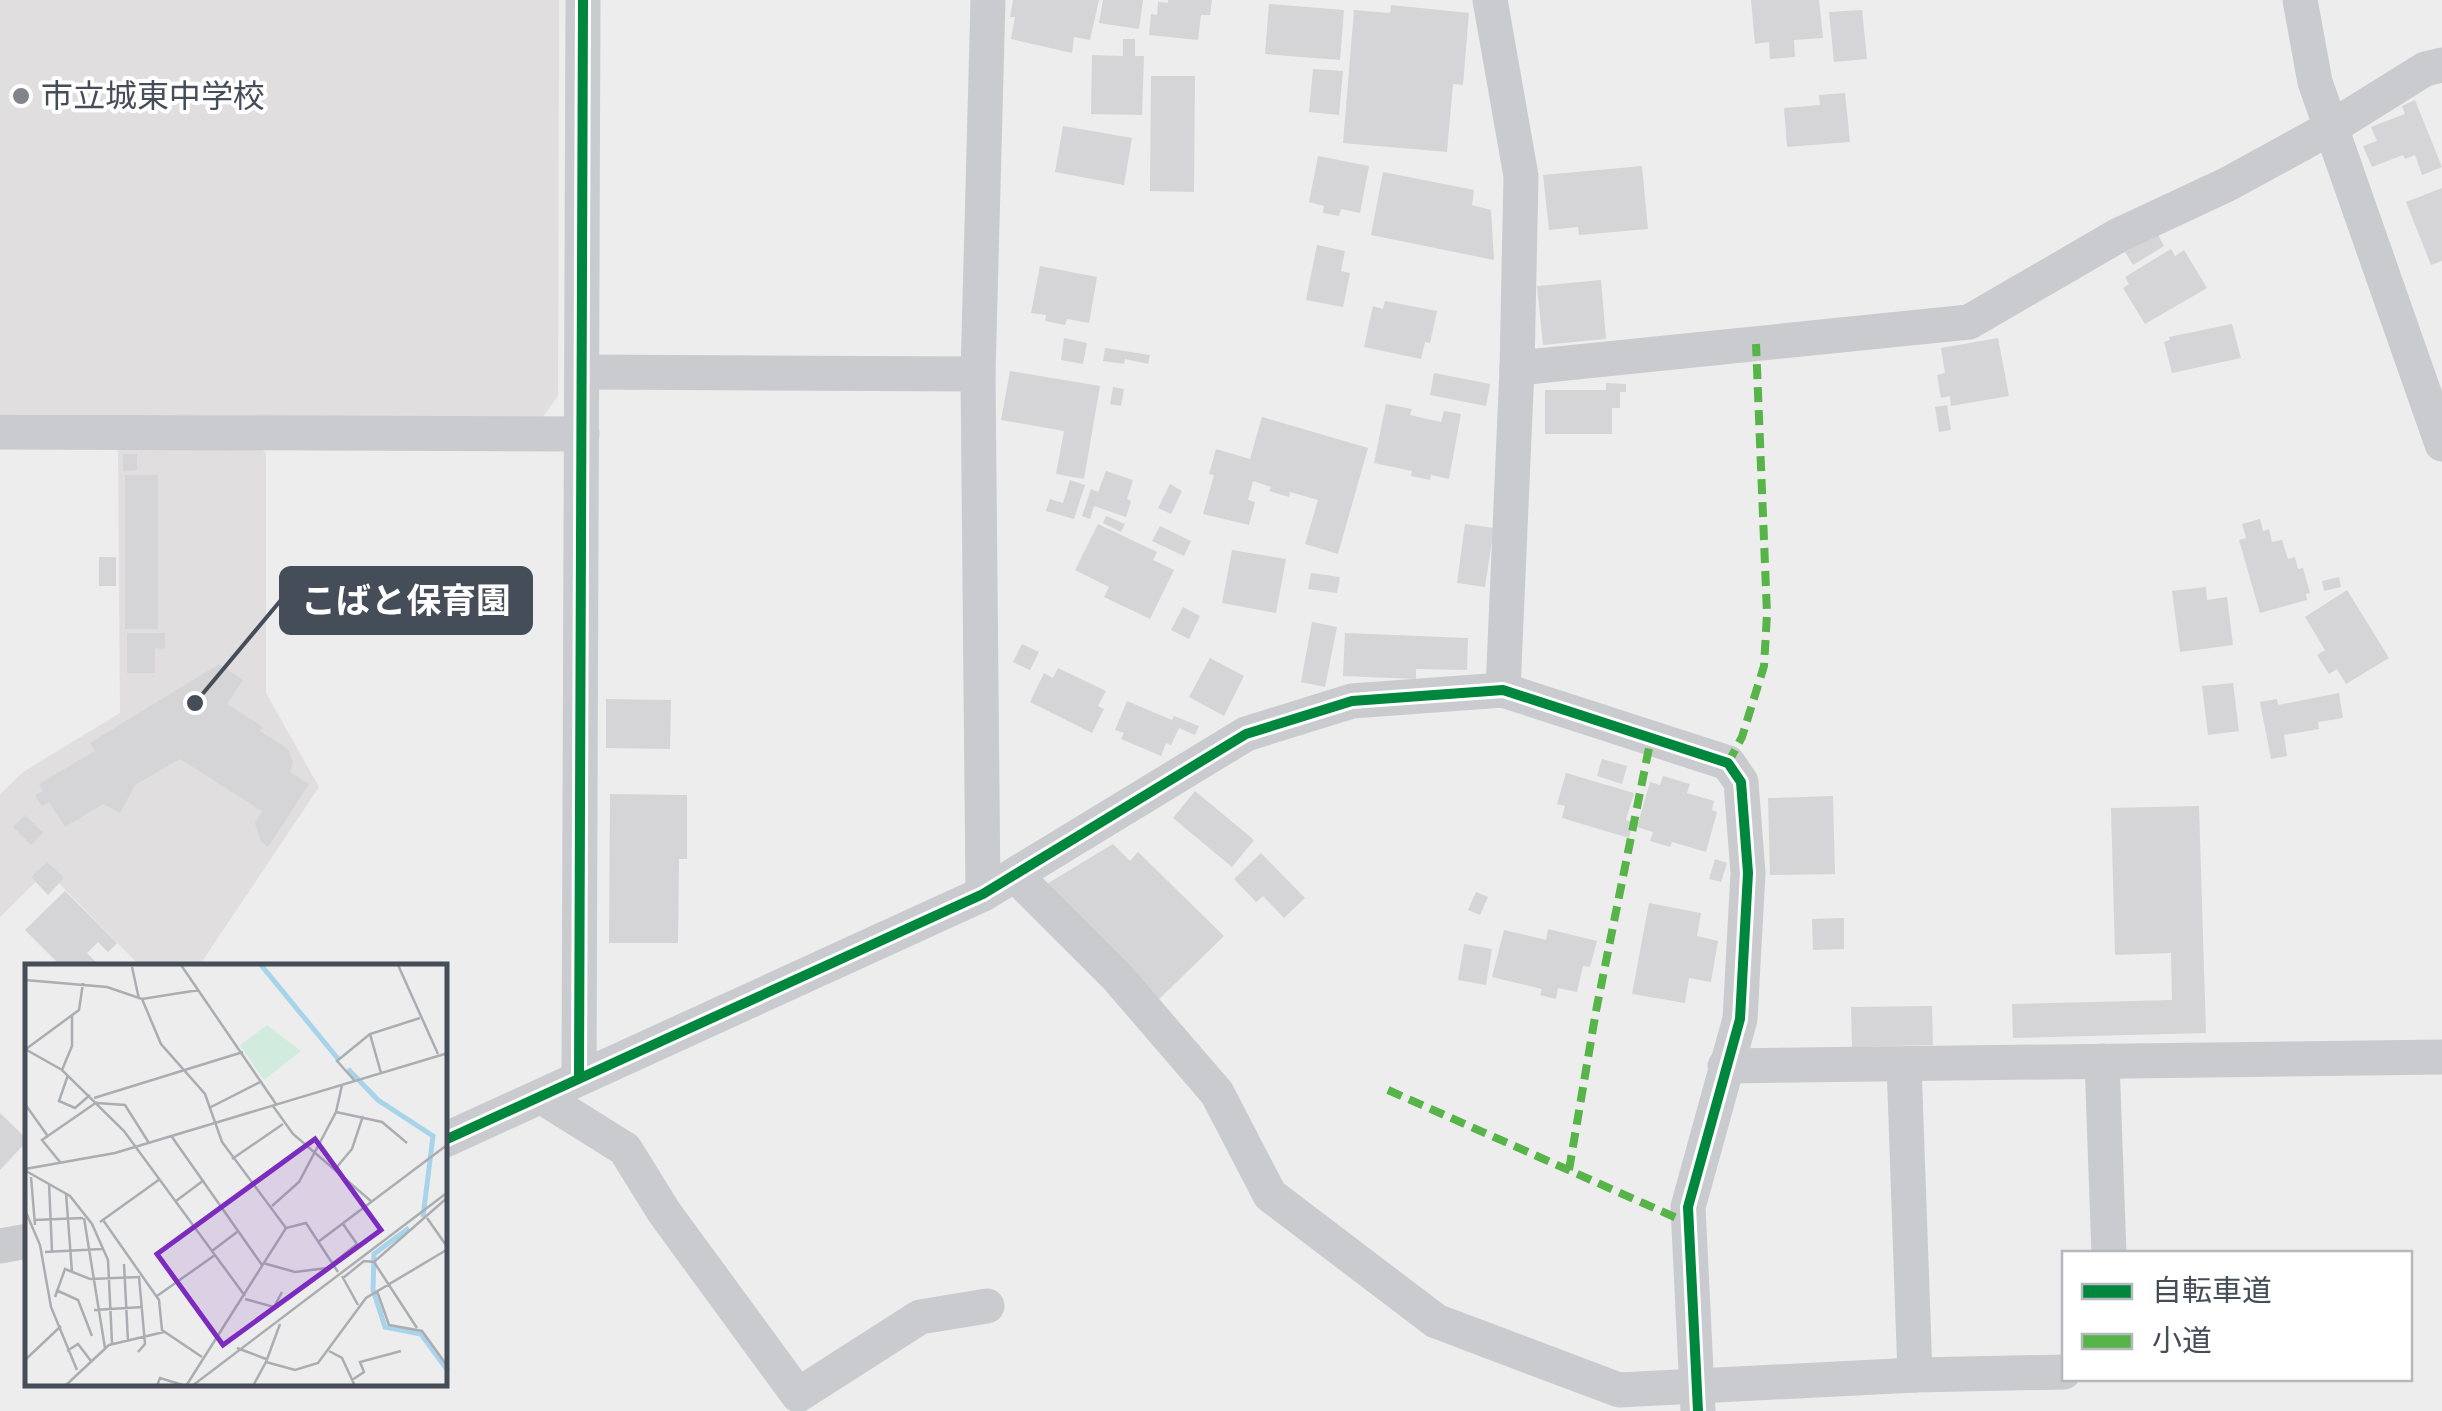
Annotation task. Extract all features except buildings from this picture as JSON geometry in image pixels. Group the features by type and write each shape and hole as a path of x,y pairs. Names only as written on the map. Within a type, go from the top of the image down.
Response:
{"street":[{"path":"579,1076 583,0"},
{"path":"983,894 978,374 988,0"},
{"path":"1490,0 1521,176 1504,690"},
{"path":"2300,0 2315,82 2442,444"},
{"path":"1517,368 1968,322 2119,235 2228,184 2425,69 2442,65"},
{"path":"582,372 978,374"},
{"path":"0,432 582,434"},
{"path":"448,1139 983,894 1246,734 1352,701 1504,690 1728,763 1741,782 1748,873 1740,1019 1688,1207 1698,1398"},
{"path":"1015,875 1118,978 1216,1093 1270,1195 1436,1321 1618,1390 1698,1398 1914,1376 2062,1372"},
{"path":"1725,1066 2442,1057"},
{"path":"2102,1061 2109,1251"},
{"path":"1904,1064 1914,1376"},
{"path":"542,1098 625,1149 664,1212 798,1395 920,1317 987,1306"},
{"path":"0,1246 25,1242"}],"shaded area":[{"path":"0,0 559,0 558,396 542,418 0,414"},
{"path":"118,448 266,452 266,693 319,787 200,964 138,964 47,871 0,917 0,794 23,772 120,713"}],"marked path":[{"path":"1728,763 1742,737 1764,666 1767,614 1756,344"},
{"path":"1569,1170 1596,1011 1651,738"},
{"path":"1388,1090 1688,1223"}],"cycle path":[{"path":"579,1076 583,0"},
{"path":"448,1139 983,894 1246,734 1352,701 1503,690 1728,763 1741,782 1748,873 1740,1019 1688,1207 1698,1411"}],"place":[{"name":"市立城東中学校","path":"21,96"},
{"name":"こばと保育園","path":"195,703"}]}
